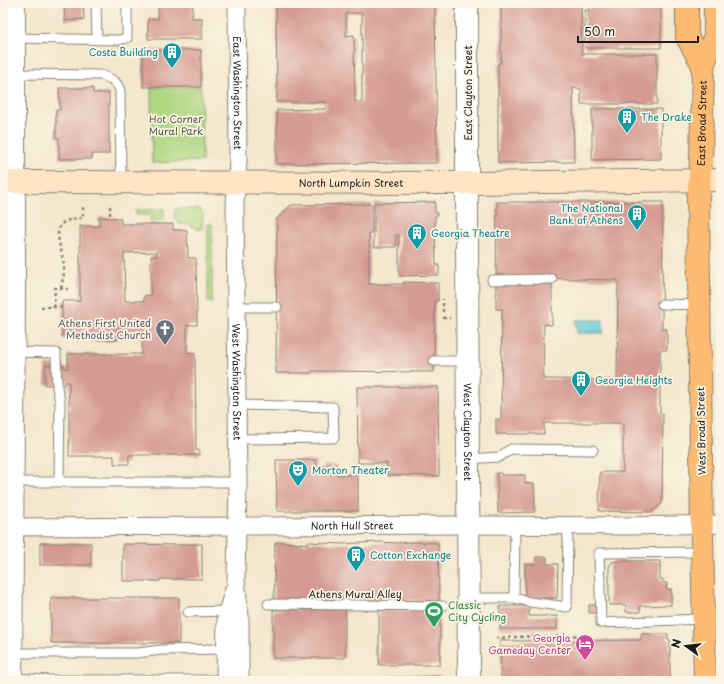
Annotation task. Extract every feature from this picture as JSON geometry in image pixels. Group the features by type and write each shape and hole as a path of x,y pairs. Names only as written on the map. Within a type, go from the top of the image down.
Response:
{"main road":[{"name":"East Broad Street","path":"687,3 687,37 703,65"},
{"name":"East Broad Street","path":"700,180 703,65 715,36 715,3"},
{"name":"West Broad Street","path":"700,180 698,198 699,305 711,524 702,552 705,681"},
{"name":"North Lumpkin Street","path":"9,182 468,183 721,180"}],"street":[{"path":"11,680 8,527 13,482 10,364 9,182 15,74 14,3"},
{"name":"East Washington Street","path":"236,3 237,182"},
{"name":"East Clayton Street","path":"467,3 468,183"},
{"name":"West Washington Street","path":"230,681 240,616 236,581 238,482 236,307 237,182"},
{"name":"West Clayton Street","path":"468,183 469,681"},
{"name":"North Hull Street","path":"8,527 568,526 711,524"},
{"name":"West Washington Street","path":"230,681 226,650 226,616 236,581"}],"lane":[{"path":"96,3 97,40"},
{"path":"14,38 97,40 119,40 127,38 126,3"},
{"path":"15,74 101,75 112,79 119,85 121,182"},
{"path":"492,280 552,280"},
{"path":"662,304 699,305"},
{"path":"236,307 277,307"},
{"path":"10,364 56,353 57,388 60,401 59,482"},
{"path":"434,360 468,361"},
{"path":"237,405 333,407 334,438 238,439"},
{"path":"468,459 499,457 511,449 593,450"},
{"path":"13,482 238,482"},
{"path":"514,598 515,526"},
{"path":"468,598 514,598 530,602 567,607 568,526"},
{"path":"702,552 600,553 600,568 601,623 703,619"},
{"name":"Athens Mural Alley","path":"268,604 443,606"},
{"path":"188,612 228,611"},
{"path":"11,653 137,653 162,650 226,650"},
{"path":"11,680 230,681"}],"path":[{"path":"110,206 110,218"},
{"path":"60,288 64,268 59,240 59,229 62,223 67,220 83,218 83,207"},
{"path":"54,307 55,288 68,289"},
{"path":"443,299 443,312"},
{"path":"41,307 62,307"},
{"path":"496,638 537,636 550,638 564,635 586,636"}],"green space":[{"name":"Hot Corner Mural Park","path":"151,87 201,87 202,161 152,163"},
{"path":"164,209 164,220 150,221 151,216 149,215 136,215 136,210"},
{"path":"175,209 200,209 203,215 202,229 196,229 189,224 180,224 174,218"},
{"path":"208,224 212,224 212,302 208,302"}],"water":[{"path":"576,320 603,320 603,333 577,333"}],"building":[{"path":"64,3 83,3 84,19 65,21"},
{"path":"158,3 193,3 192,18 202,18 202,39 148,39 148,19 158,19"},
{"path":"276,3 435,3 437,163 277,164 277,110 326,109 326,102 277,102","holes":["346,13 362,13 362,102 355,102 354,35 346,36"]},
{"path":"501,3 581,3 582,54 657,54 657,104 581,104 581,89 573,88 574,162 498,163 498,63 501,63"},
{"path":"590,3 661,3 661,48 585,48 585,10 590,10"},
{"name":"Costa Building","path":"143,50 201,50 201,87 143,87"},
{"path":"59,88 93,88 93,93 109,93 109,154 92,154 92,159 59,159 59,138 56,138 56,110 60,110"},
{"name":"The Drake","path":"592,109 661,109 661,159 592,160"},
{"name":"Georgia Theatre","path":"435,202 435,213 437,213 437,216 435,216 436,265 439,265 439,275 399,276 399,235 396,235 396,247 374,247 374,203"},
{"name":"Georgia Heights","path":"497,202 663,202 662,329 667,329 667,350 660,350 660,414 663,414 662,503 652,512 599,511 600,472 623,472 623,423 544,423 544,434 496,434 496,419 501,419 502,309 496,309 496,282 552,281 552,325 544,324 543,379 617,380 618,280 496,277"},
{"path":"372,204 372,233 369,233 369,284 404,284 403,282 438,283 438,301 435,301 434,372 312,371 312,373 276,373 277,219 291,205"},
{"name":"Athens First United Methodist Church","path":"99,217 119,218 121,219 121,224 173,224 173,230 187,230 188,258 196,258 197,325 187,325 187,353 195,353 196,450 199,450 199,455 129,455 129,464 114,464 114,456 69,456 69,382 65,382 64,385 45,385 45,365 64,365 64,368 68,368 68,354 142,354 142,336 117,337 117,340 89,340 89,338 62,337 62,301 80,301 80,226 99,226","holes":["157,252 157,256 151,256 151,295 144,296 144,301 125,301 124,253"]},
{"path":"357,387 438,387 439,476 387,475 387,463 358,463"},
{"path":"276,460 316,460 316,474 323,473 323,465 337,466 337,475 358,475 358,511 277,511"},
{"path":"497,473 501,473 501,475 525,475 525,483 534,484 535,512 498,513"},
{"name":"Cotton Exchange","path":"283,542 300,544 307,544 307,542 340,544 379,542 438,543 439,601 390,600 390,602 388,602 388,600 380,602 348,602 348,600 342,600 341,603 341,600 334,600 334,602 316,602 316,600 274,600 275,543"},
{"path":"40,543 91,543 91,565 40,565"},
{"path":"123,544 202,544 202,579 123,581"},
{"path":"536,557 547,557 547,564 558,564 557,598 525,598 525,564 535,564"},
{"path":"659,561 660,579 663,579 663,583 667,583 666,589 671,589 671,605 640,606 640,612 626,612 626,605 609,605 609,567 612,562"},
{"path":"51,598 179,598 179,643 51,643"},
{"path":"589,605 598,605 598,613 589,613"},
{"path":"500,606 529,606 529,616 557,616 557,629 500,629"},
{"path":"273,610 345,610 345,658 273,658"},
{"path":"379,610 440,610 440,665 379,665"},
{"name":"Georgia Gameday Center","path":"641,634 668,634 668,640 670,640 670,681 501,681 500,641 641,640"},
{"path":"440,676 440,681 388,681 388,677"}],"place":[{"name":"Costa Building","path":"172,69"},
{"name":"The Drake","path":"627,134"},
{"name":"The National Bank of Athens","path":"637,231"},
{"name":"Georgia Theatre","path":"417,250"},
{"name":"Athens First United Methodist Church","path":"165,346"},
{"name":"Georgia Heights","path":"581,397"},
{"name":"Morton Theater","path":"298,487"},
{"name":"Cotton Exchange","path":"356,572"},
{"name":"Classic City Cycling","path":"434,628"},
{"name":"Georgia Gameday Center","path":"585,661"}]}
